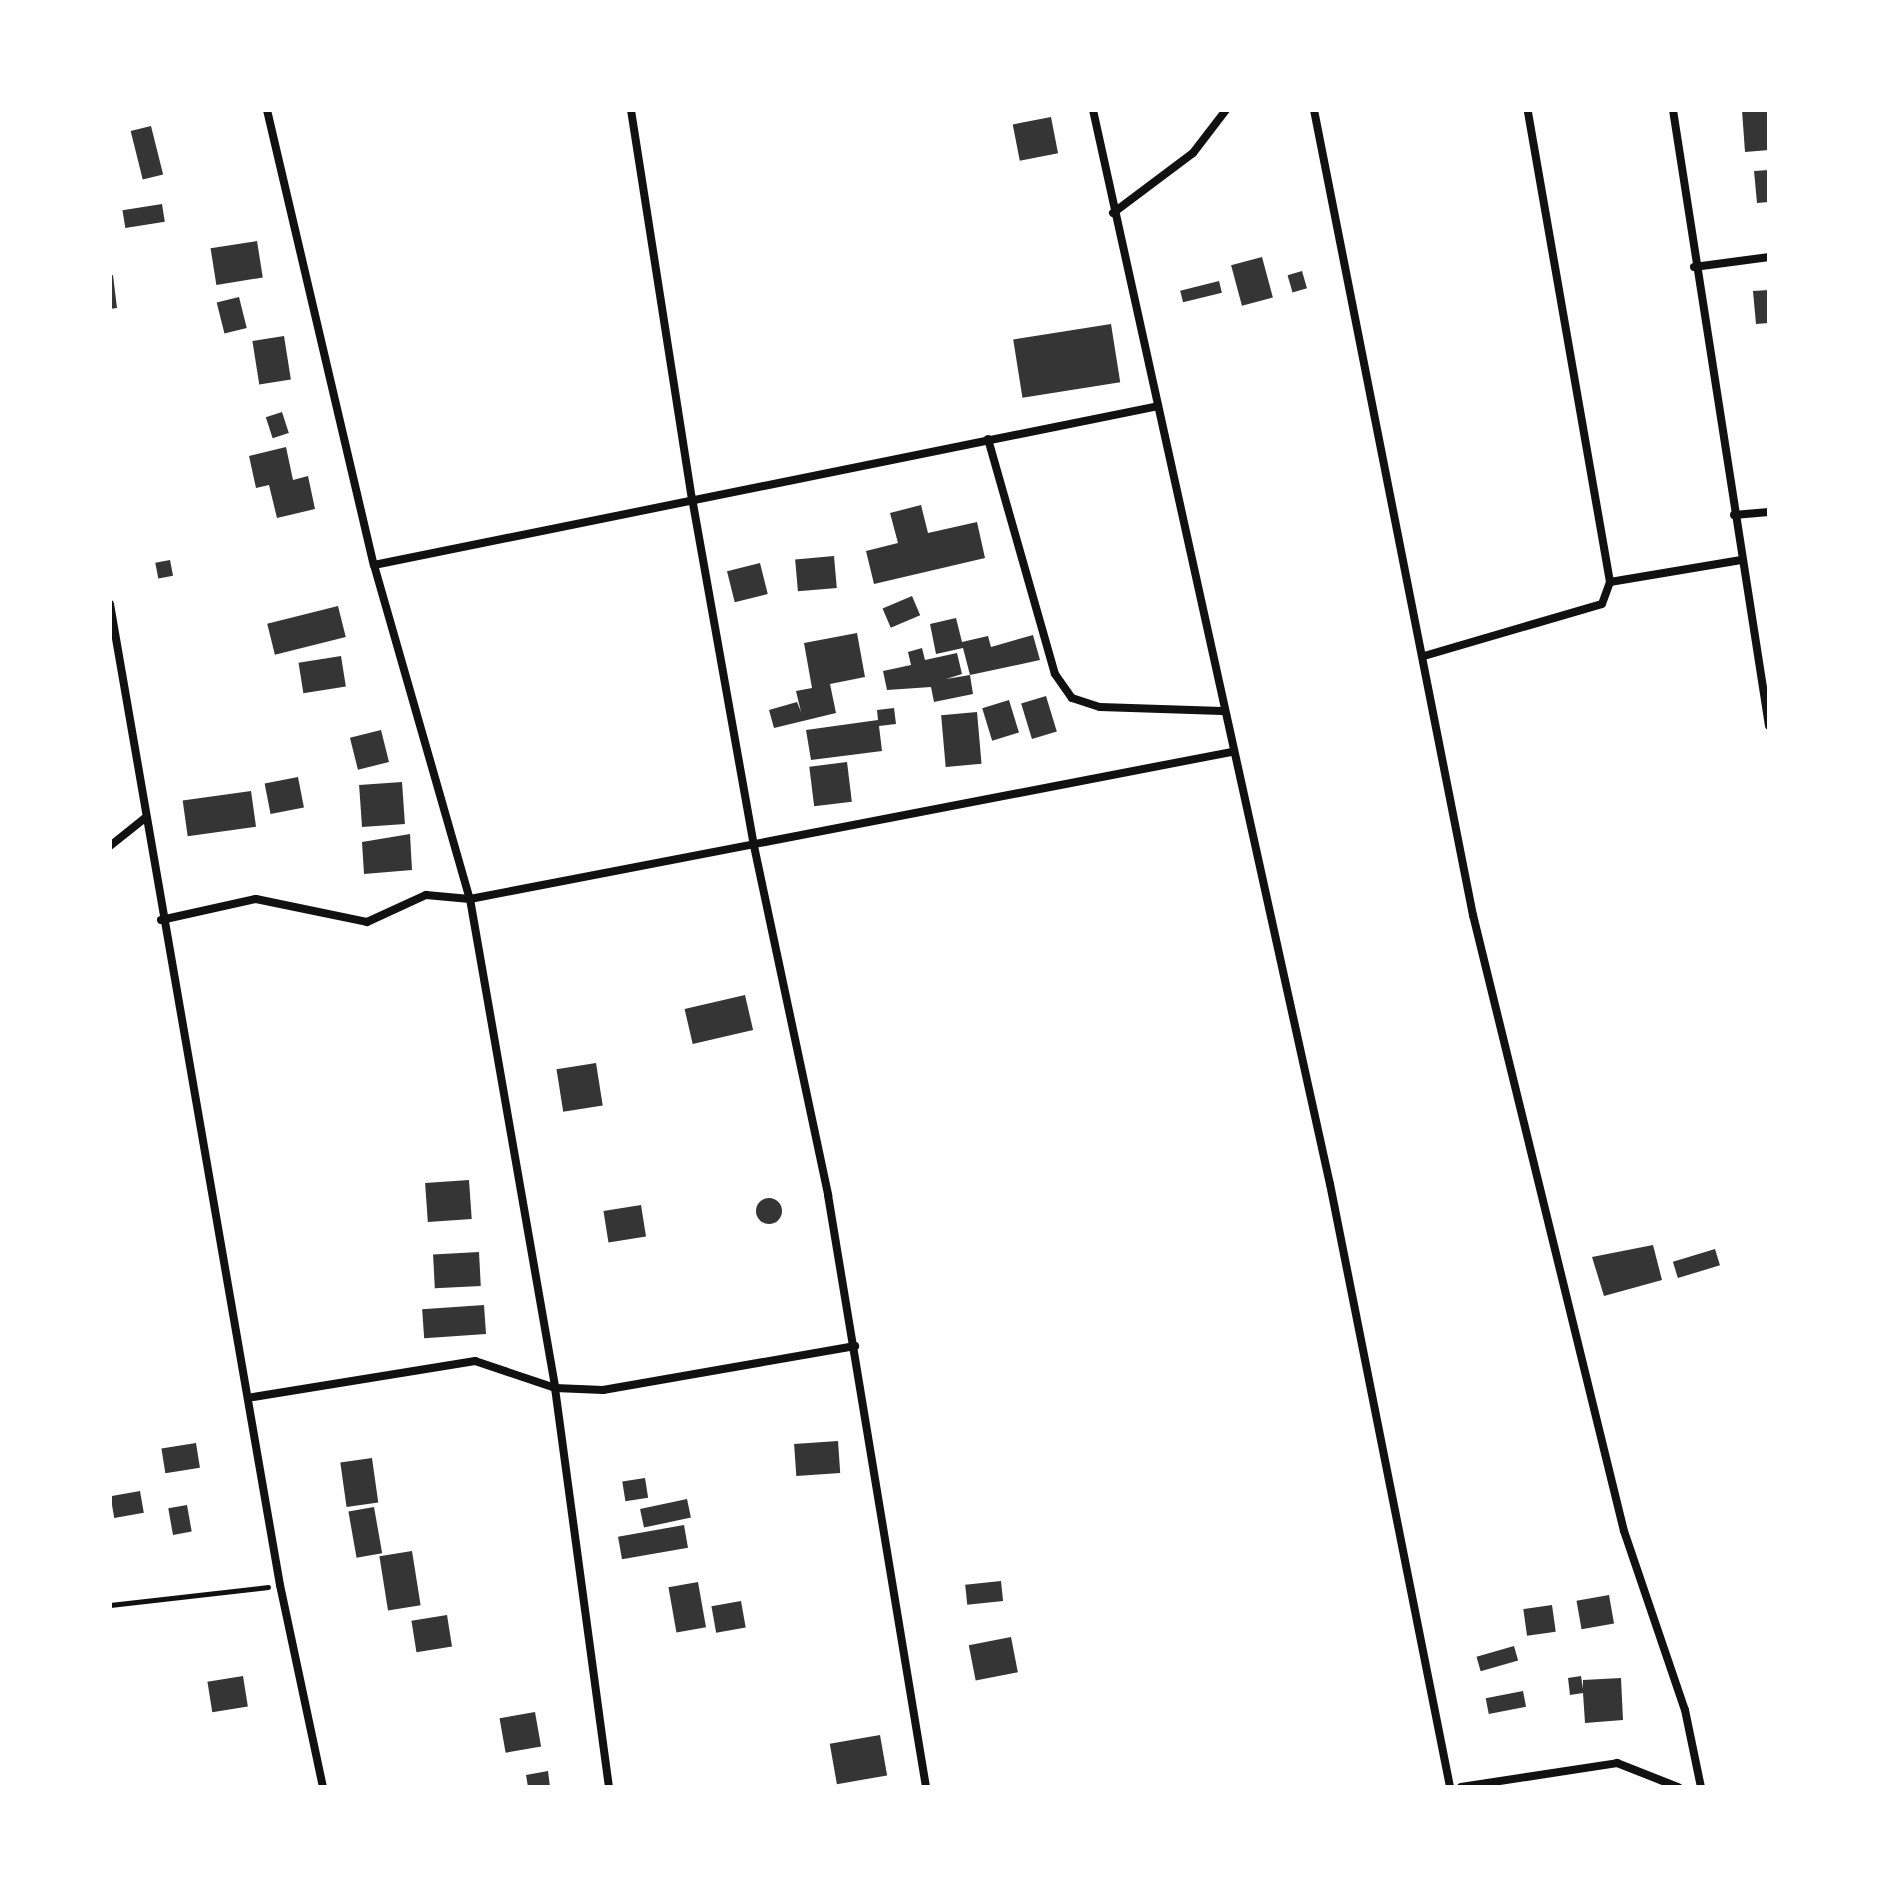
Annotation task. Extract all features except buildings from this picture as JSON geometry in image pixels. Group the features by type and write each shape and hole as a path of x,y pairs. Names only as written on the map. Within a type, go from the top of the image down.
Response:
{"street":[{"path":"267,110 374,565 470,899 555,1388 609,1787"},
{"path":"631,110 692,498 754,846 855,1346 926,1787"},
{"path":"1093,110 1231,752 1333,1199 1450,1787"},
{"path":"1113,213 1193,153 1226,110"},
{"path":"1314,110 1473,915 1576,1344 1701,1787"},
{"path":"1424,656 1602,604 1610,582 1528,110"},
{"path":"1673,110 1694,267 1769,726"},
{"path":"1694,267 1769,257"},
{"path":"374,565 692,498 1158,406"},
{"path":"988,439 1055,674 1072,698 1100,707 1222,711"},
{"path":"1734,515 1769,512"},
{"path":"1610,582 1741,560"},
{"path":"110,604 161,920 253,1397 280,1585 323,1787"},
{"path":"161,920 256,899 367,922 426,895 470,899 1231,752"},
{"path":"110,846 145,818"},
{"path":"253,1397 475,1361 555,1388 603,1390 855,1346"},
{"path":"1461,1787 1617,1763 1678,1787"}],"path":[{"path":"110,1605 280,1585"}]}
